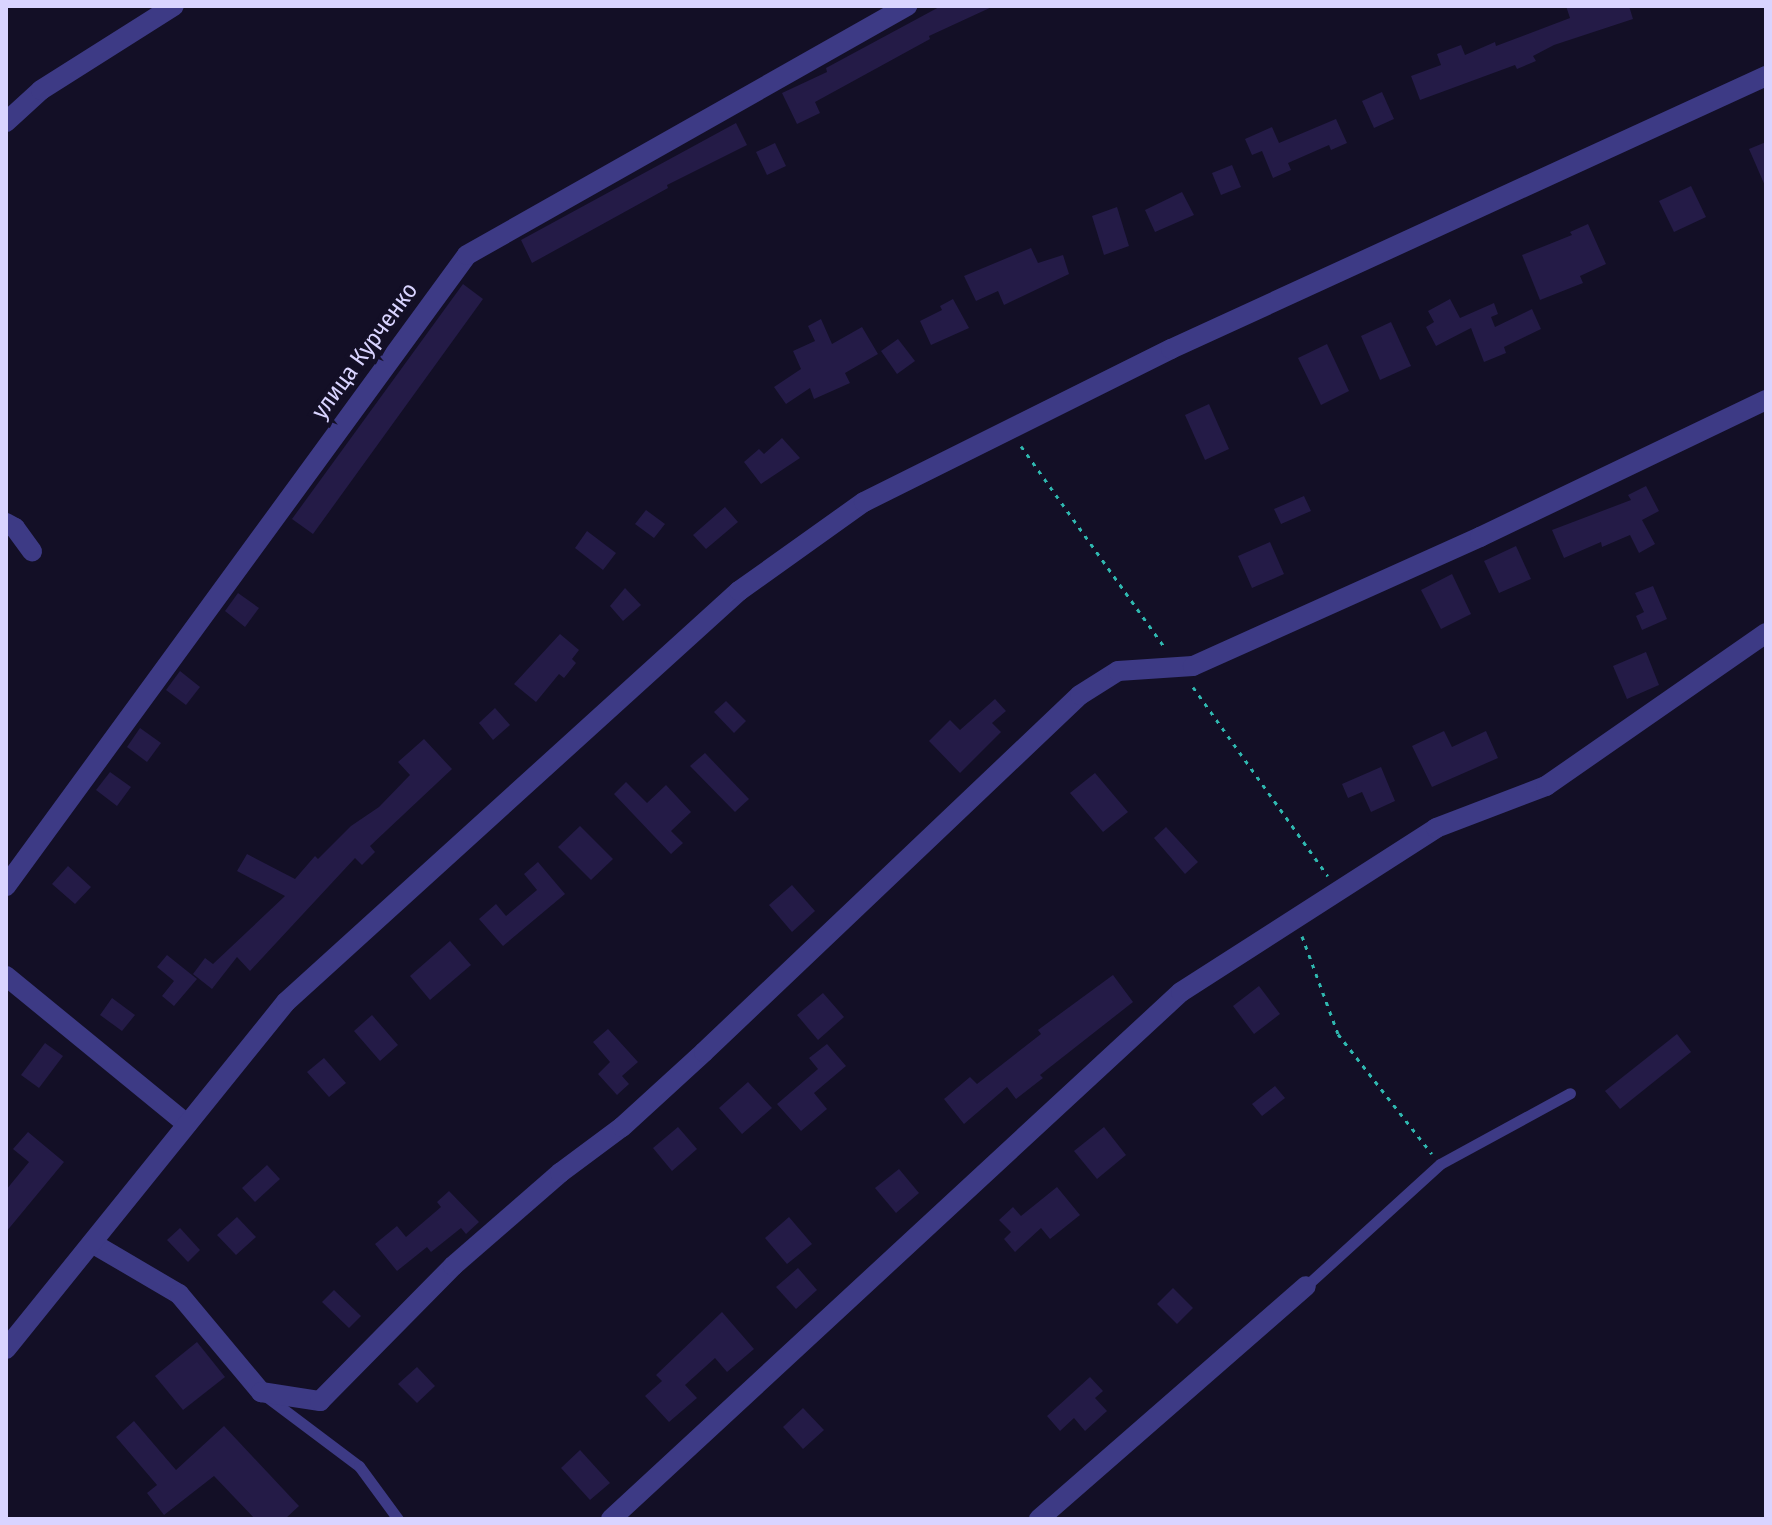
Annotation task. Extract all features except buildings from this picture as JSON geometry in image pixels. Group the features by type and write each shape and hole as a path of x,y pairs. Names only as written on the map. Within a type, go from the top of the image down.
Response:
{"street":[{"path":"6,122 41,90 174,6"},
{"name":"улица Курченко","path":"6,886 467,255 907,6"},
{"path":"6,1349 286,1002 739,591 864,502 1186,343 1766,76"},
{"path":"92,1243 179,1294 261,1392 320,1401 453,1266 560,1173 622,1127 1080,695 1118,671 1193,666 1480,537 1766,400"},
{"path":"6,523 15,528 32,551"},
{"path":"611,1519 1181,992 1436,828 1546,786 1766,633"},
{"path":"6,976 187,1124"},
{"path":"1039,1519 1306,1286"}],"lane":[{"path":"1306,1286 1440,1164 1570,1093"},
{"path":"261,1392 359,1466 398,1519"}],"path":[{"path":"1295,918 1338,1034 1440,1164"}]}
